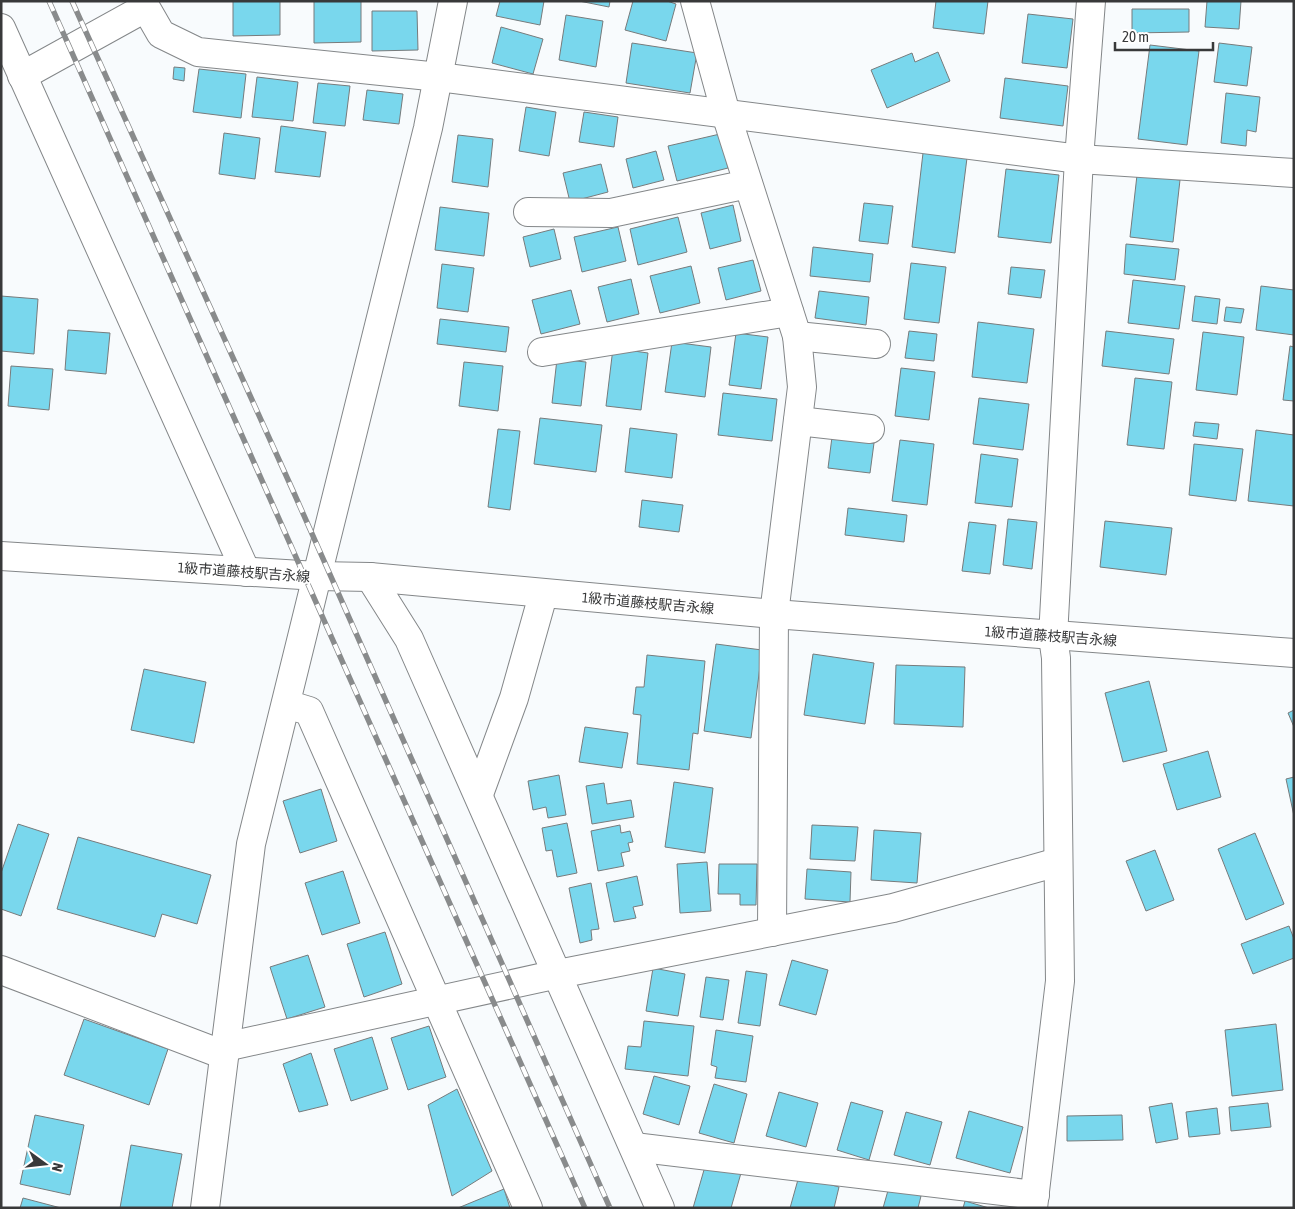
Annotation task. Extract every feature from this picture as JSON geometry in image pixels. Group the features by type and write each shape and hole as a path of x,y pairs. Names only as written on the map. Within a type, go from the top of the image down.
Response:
{"street":[{"path":"205,1208 251,844 439,77 453,1"},
{"path":"695,1 726,114 793,324 802,387 774,614 772,932"},
{"path":"634,1147 1034,1201 1060,981 1056,658 1053,637 1080,159 1091,1"},
{"path":"22,76 144,5 161,34 198,52 439,77 1080,159 1294,173"},
{"path":"1,28 246,572"},
{"path":"528,212 611,213 748,184"},
{"path":"542,352 793,324 876,344"},
{"path":"798,421 870,430"},
{"name":"1級市道藤枝駅吉永線","path":"1,556 246,572 370,577 543,595 1053,637 1294,653"},
{"path":"370,577 409,639 660,1208"},
{"path":"479,794 514,698 543,595"},
{"path":"286,704 309,711 528,1208"},
{"path":"1,970 225,1051 558,974 894,908 1058,862"}],"building":[{"path":"233,1 280,1 280,35 233,36"},
{"path":"314,1 361,1 361,42 314,43"},
{"path":"500,1 544,1 540,25 496,16"},
{"path":"579,1 610,1 609,7"},
{"path":"633,1 667,1 676,4 666,41 625,30"},
{"path":"936,1 988,1 984,34 933,28"},
{"path":"1207,1 1241,1 1239,29 1205,27"},
{"path":"1132,9 1189,9 1189,32 1132,33"},
{"path":"372,11 417,11 418,50 372,51"},
{"path":"1028,14 1073,19 1067,68 1022,63"},
{"path":"566,15 603,21 596,67 559,60"},
{"path":"501,27 543,39 533,74 492,63"},
{"path":"632,43 697,53 690,93 626,83"},
{"path":"1219,43 1252,47 1247,86 1214,82"},
{"path":"1150,45 1199,51 1187,145 1138,139"},
{"path":"938,52 950,81 887,108 871,70 912,53 915,62"},
{"path":"174,67 185,68 184,81 173,79"},
{"path":"199,69 246,74 241,118 193,112"},
{"path":"257,77 298,82 293,121 252,117"},
{"path":"1005,78 1068,86 1063,126 1000,118"},
{"path":"318,83 350,86 345,126 313,123"},
{"path":"367,90 403,94 399,124 363,120"},
{"path":"1226,93 1260,97 1256,132 1247,130 1246,146 1221,143"},
{"path":"526,107 556,112 549,156 519,151"},
{"path":"584,112 618,117 614,147 579,142"},
{"path":"281,126 326,132 320,177 275,172"},
{"path":"224,133 260,138 255,179 219,174"},
{"path":"720,134 728,168 677,181 668,146"},
{"path":"458,135 493,139 488,187 452,182"},
{"path":"656,151 664,180 633,188 626,159"},
{"path":"923,153 967,158 955,253 912,247"},
{"path":"601,164 608,192 570,202 563,173"},
{"path":"1006,169 1059,175 1051,243 998,237"},
{"path":"1137,175 1180,180 1173,242 1130,237"},
{"path":"864,203 893,206 888,244 859,241"},
{"path":"733,205 741,241 710,249 701,213"},
{"path":"440,207 489,213 484,256 435,250"},
{"path":"678,217 687,252 638,265 630,229"},
{"path":"618,227 626,261 582,272 574,237"},
{"path":"554,229 561,259 530,267 523,237"},
{"path":"1126,244 1179,249 1175,280 1124,274"},
{"path":"813,247 873,254 870,282 810,276"},
{"path":"753,260 761,291 726,300 718,268"},
{"path":"911,263 946,267 939,323 904,319"},
{"path":"442,264 474,268 468,312 437,308"},
{"path":"691,266 700,303 660,313 650,276"},
{"path":"1011,267 1045,270 1041,298 1008,294"},
{"path":"631,279 639,314 607,322 598,287"},
{"path":"1133,280 1185,286 1179,329 1128,323"},
{"path":"1261,286 1294,290 1294,335 1256,330"},
{"path":"571,290 580,324 541,334 532,300"},
{"path":"819,291 869,297 866,325 815,318"},
{"path":"1,296 38,299 34,354 1,351"},
{"path":"1195,296 1220,299 1217,324 1192,321"},
{"path":"1226,307 1244,309 1241,323 1224,321"},
{"path":"440,319 509,327 506,352 437,344"},
{"path":"978,322 1034,329 1027,383 972,377"},
{"path":"68,330 110,333 106,374 65,370"},
{"path":"909,331 937,334 934,361 905,358"},
{"path":"1106,331 1174,339 1169,374 1102,366"},
{"path":"1203,332 1244,337 1237,395 1196,390"},
{"path":"736,333 768,337 761,389 729,385"},
{"path":"672,342 711,347 705,397 665,392"},
{"path":"1290,346 1294,347 1294,401 1283,400"},
{"path":"613,348 648,353 641,410 606,406"},
{"path":"557,359 586,362 581,406 552,403"},
{"path":"464,362 503,366 498,411 459,406"},
{"path":"11,366 53,369 49,410 8,406"},
{"path":"901,368 935,372 929,420 895,416"},
{"path":"1135,378 1172,382 1164,449 1127,445"},
{"path":"723,393 777,399 772,441 718,435"},
{"path":"979,398 1029,404 1023,450 973,444"},
{"path":"540,418 602,425 596,472 534,464"},
{"path":"1195,422 1219,424 1217,439 1193,436"},
{"path":"630,428 677,434 672,478 625,472"},
{"path":"498,429 520,431 510,510 488,507"},
{"path":"1256,430 1294,435 1294,506 1248,501"},
{"path":"832,437 874,443 870,473 828,468"},
{"path":"900,440 934,444 927,505 892,501"},
{"path":"1194,444 1243,449 1236,501 1189,495"},
{"path":"981,454 1018,459 1012,507 975,503"},
{"path":"642,500 683,505 679,532 639,527"},
{"path":"848,508 907,515 904,542 845,535"},
{"path":"1008,519 1037,522 1032,569 1003,565"},
{"path":"1105,521 1172,528 1166,575 1100,567"},
{"path":"969,522 996,525 990,574 962,571"},
{"path":"716,644 762,650 751,738 704,731"},
{"path":"813,654 874,663 865,724 804,715"},
{"path":"647,655 705,661 698,734 693,733 689,770 637,764 641,715 633,714 636,687 644,687"},
{"path":"896,665 965,667 963,727 894,724"},
{"path":"144,669 206,682 194,743 131,730"},
{"path":"1149,681 1167,751 1123,762 1105,693"},
{"path":"1294,710 1294,727 1288,713"},
{"path":"585,727 628,733 622,768 579,762"},
{"path":"1208,751 1221,797 1177,810 1163,764"},
{"path":"559,775 566,815 548,818 546,807 533,810 528,781"},
{"path":"1294,777 1294,816 1286,779"},
{"path":"674,782 713,788 705,853 665,847"},
{"path":"604,783 607,804 631,800 634,817 592,824 586,786"},
{"path":"321,789 337,841 300,853 283,801"},
{"path":"567,823 577,873 557,877 552,850 546,851 542,828"},
{"path":"18,824 49,834 21,916 1,909 1,873"},
{"path":"620,825 621,833 630,831 633,842 628,843 630,851 621,853 624,866 598,871 591,831"},
{"path":"812,825 858,827 855,861 810,859"},
{"path":"874,830 921,833 917,883 871,880"},
{"path":"1255,833 1284,904 1246,920 1218,849"},
{"path":"78,837 211,875 197,924 162,914 155,937 57,909"},
{"path":"1155,850 1174,900 1146,911 1126,861"},
{"path":"707,862 711,911 680,913 677,864"},
{"path":"719,864 757,864 756,905 740,905 740,894 718,894"},
{"path":"807,869 851,872 850,902 805,899"},
{"path":"343,871 360,923 322,935 305,883"},
{"path":"637,876 643,905 633,907 636,918 614,922 606,883"},
{"path":"591,883 599,929 591,930 592,940 580,943 569,888"},
{"path":"1289,926 1294,939 1294,958 1253,974 1241,944"},
{"path":"385,932 402,984 364,997 347,944"},
{"path":"308,955 325,1007 287,1019 270,967"},
{"path":"792,960 828,970 816,1015 779,1005"},
{"path":"653,968 685,974 678,1016 646,1011"},
{"path":"746,971 767,974 760,1026 738,1023"},
{"path":"706,977 729,980 723,1020 700,1017"},
{"path":"84,1019 168,1049 149,1105 64,1075"},
{"path":"644,1021 694,1026 688,1076 625,1069 628,1046 641,1047"},
{"path":"1276,1024 1283,1090 1232,1096 1225,1030"},
{"path":"429,1026 446,1077 408,1090 391,1038"},
{"path":"716,1030 753,1036 746,1082 715,1078 717,1067 711,1065"},
{"path":"372,1037 388,1089 351,1101 334,1049"},
{"path":"311,1053 328,1105 299,1112 283,1064"},
{"path":"654,1076 690,1086 679,1125 643,1114"},
{"path":"714,1084 747,1094 734,1143 699,1133"},
{"path":"457,1089 492,1171 452,1196 428,1105"},
{"path":"779,1092 818,1103 806,1147 766,1136"},
{"path":"851,1102 883,1111 869,1160 837,1150"},
{"path":"1172,1103 1178,1139 1156,1143 1149,1107"},
{"path":"1268,1103 1271,1127 1231,1131 1229,1107"},
{"path":"1217,1108 1220,1134 1189,1137 1186,1112"},
{"path":"969,1111 1023,1127 1010,1173 956,1158"},
{"path":"906,1112 942,1122 930,1165 894,1155"},
{"path":"35,1115 84,1125 70,1195 20,1184"},
{"path":"1122,1115 1123,1140 1067,1141 1067,1116"},
{"path":"131,1145 182,1154 172,1208 120,1208"},
{"path":"706,1163 741,1173 731,1208 693,1208"},
{"path":"799,1176 839,1187 834,1208 790,1208"},
{"path":"889,1187 921,1196 918,1208 883,1208"},
{"path":"504,1189 510,1208 458,1208"},
{"path":"23,1198 61,1208 20,1208"},
{"path":"965,1201 989,1208 963,1208"}],"railway":[{"path":"49,1 585,1208"},
{"path":"72,1 294,493 610,1208"}]}
